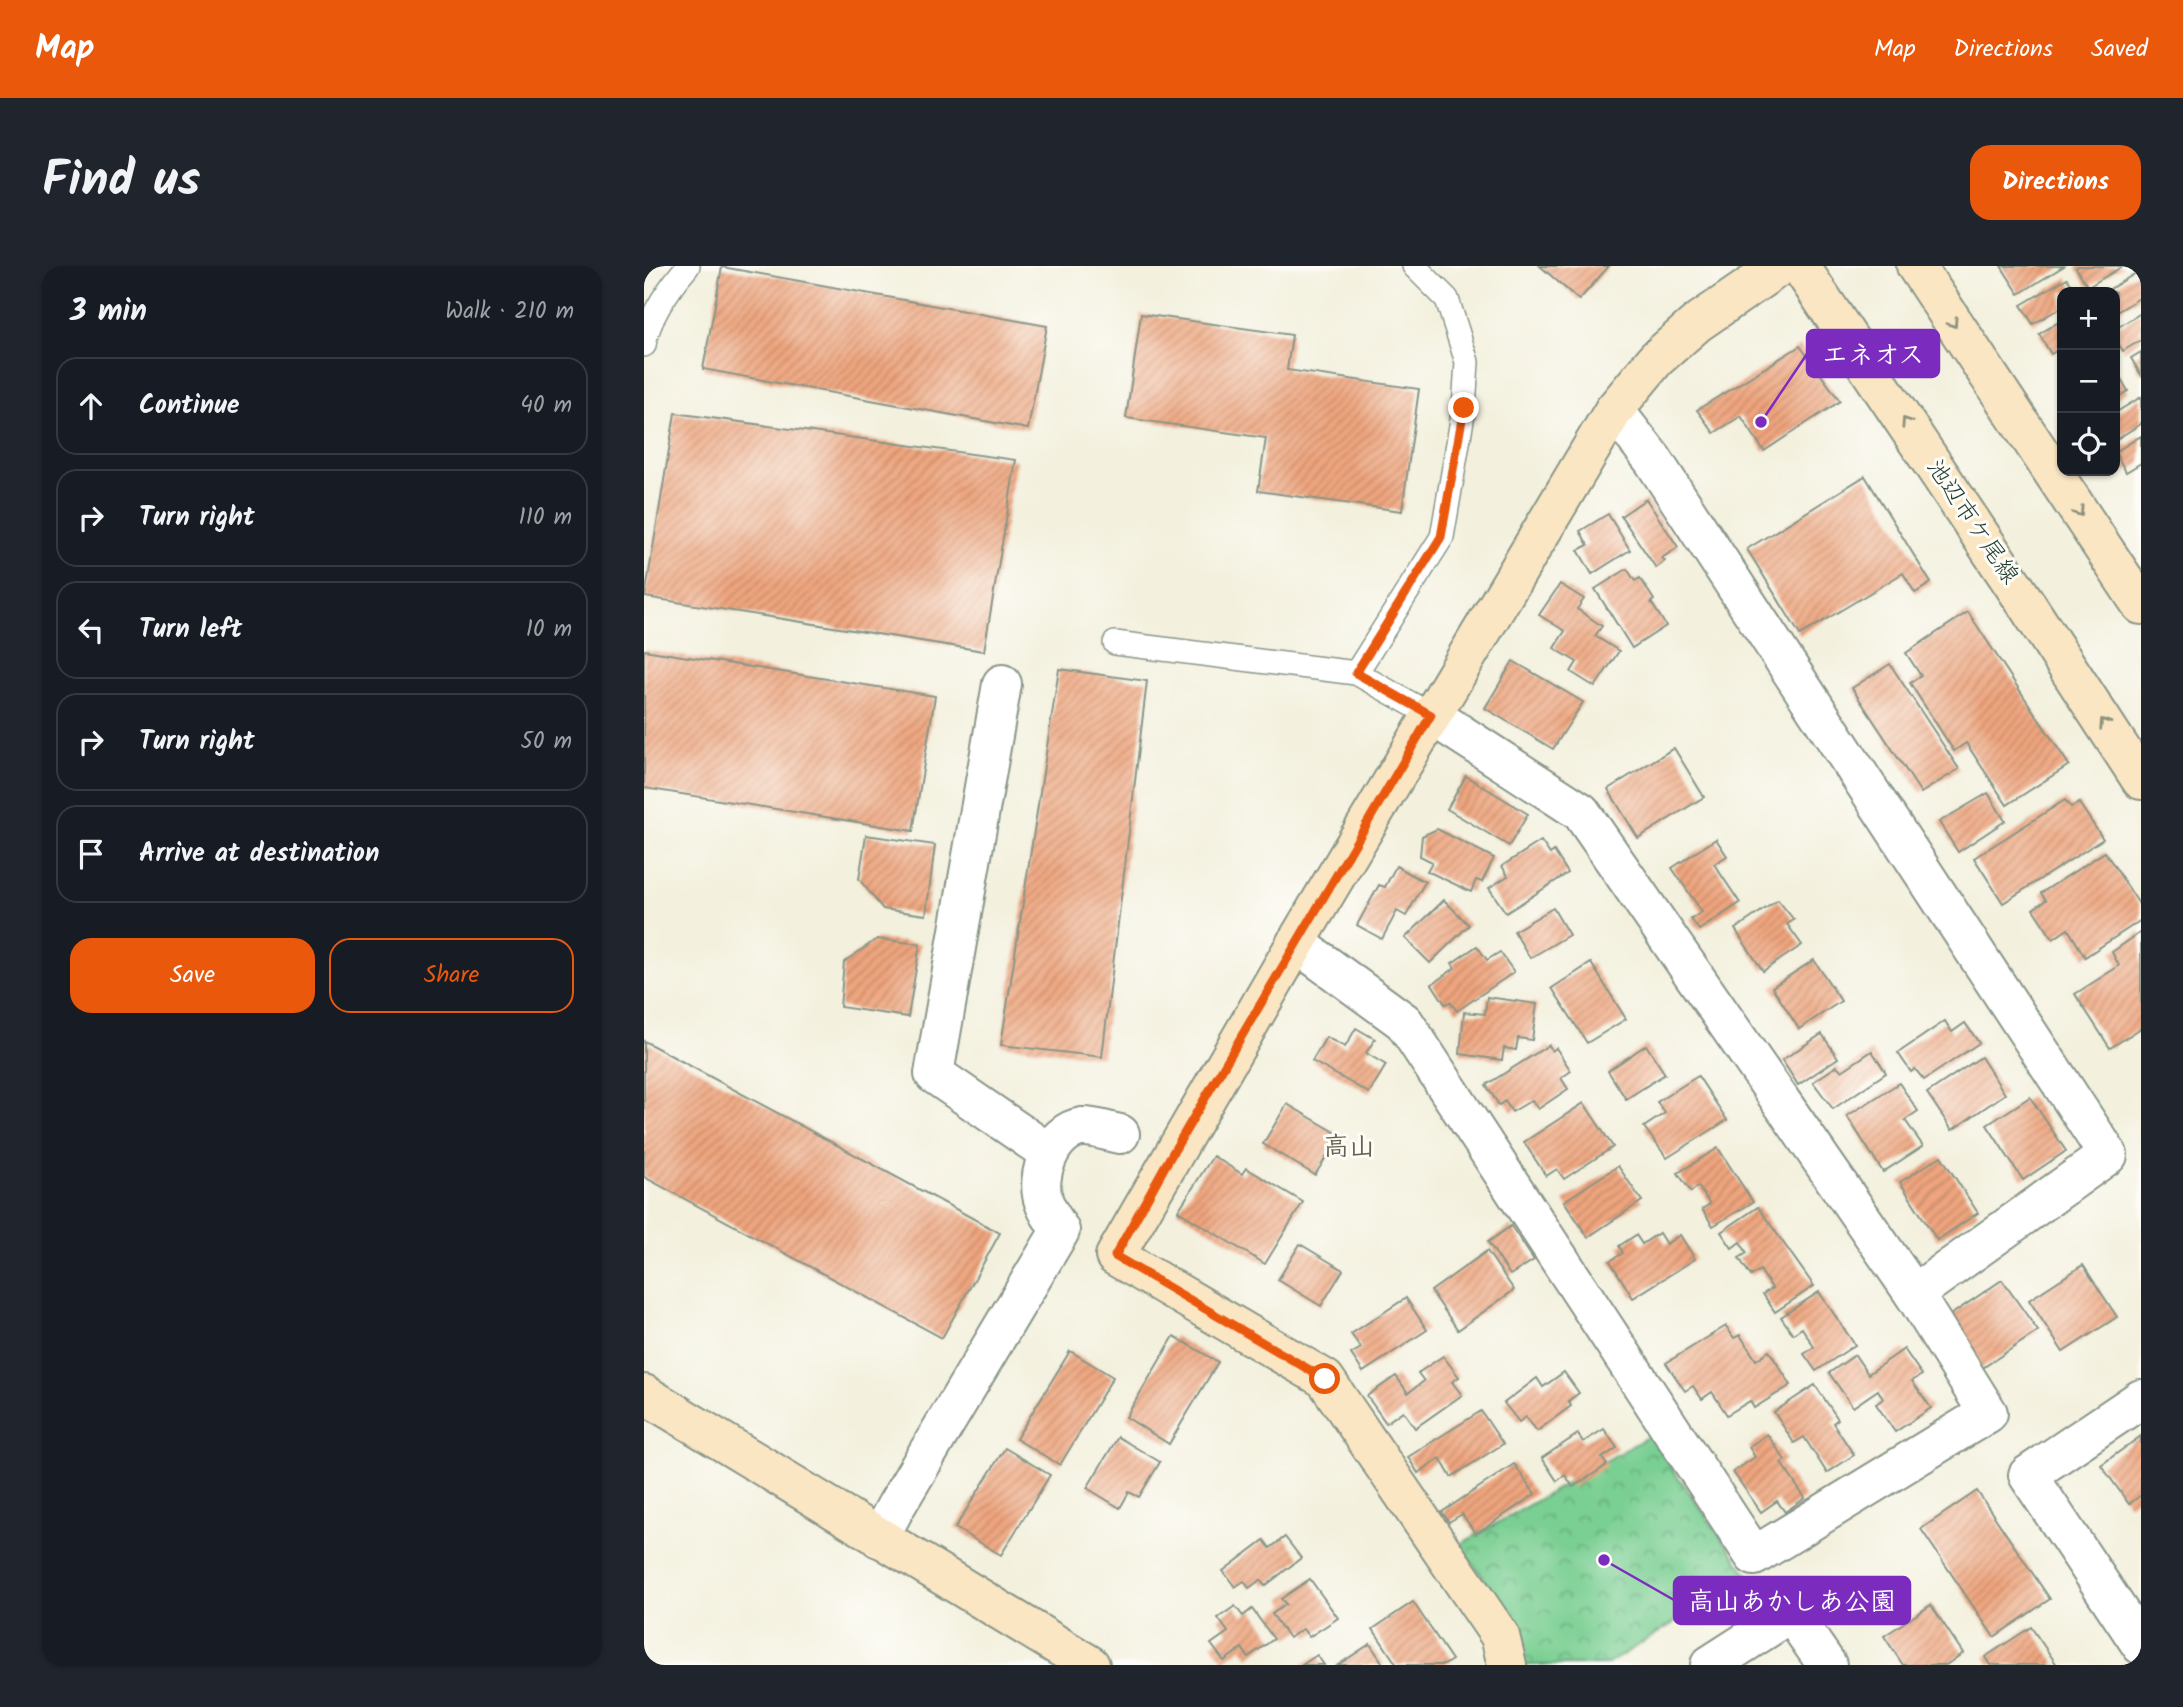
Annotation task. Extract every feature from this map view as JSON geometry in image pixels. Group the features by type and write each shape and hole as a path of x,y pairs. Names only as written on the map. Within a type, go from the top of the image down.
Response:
{"street":[{"path":"1507,1665 1500,1636 1325,1379 1115,1256 1296,943 1614,410 1656,359 1697,323 1780,266"},
{"name":"池辺市ケ尾線","path":"1800,266 1995,556 2141,780"},
{"path":"1916,266 2141,605"},
{"path":"1614,410 1653,460 2108,1155 1914,1294"},
{"path":"1002,684 934,1074 1049,1153"},
{"path":"1296,943 1404,1022 1754,1556 1988,1413 1914,1294 1581,811 1431,715"},
{"path":"879,1538 1060,1231 1043,1201 1041,1179 1049,1153 1066,1132 1083,1127 1120,1134"},
{"path":"644,1394 1090,1665"},
{"path":"2141,1399 2028,1475 2141,1645"},
{"path":"1710,1665 1791,1612 1827,1665"}],"lane":[{"path":"645,336 670,287 688,266"},
{"path":"1356,673 1441,537 1464,408 1467,362 1447,299 1413,266"},
{"path":"1115,643 1356,673 1431,715"}],"green space":[{"path":"1649,1436 1749,1576 1606,1665 1523,1665 1510,1614 1459,1545"}],"building":[{"path":"1540,266 1609,266 1579,300"},
{"path":"2001,266 2064,266 2019,294"},
{"path":"2078,266 2123,266 2088,287 2076,268"},
{"path":"722,267 1047,326 1028,429 703,369"},
{"path":"2141,270 2141,297 2120,310 2120,287 2113,287"},
{"path":"2067,278 2073,287 2057,287 2057,310 2033,324 2021,305"},
{"path":"2141,313 2141,340 2123,351 2120,346 2120,326"},
{"path":"1141,314 1292,335 1287,370 1419,389 1402,511 1258,491 1266,438 1126,418"},
{"path":"2057,323 2057,350 2051,354 2039,334"},
{"path":"1800,346 1840,401 1764,451 1741,416 1714,433 1697,410"},
{"path":"2141,352 2141,375 2131,358"},
{"path":"2120,377 2128,391 2120,396"},
{"path":"2141,397 2141,424 2120,437 2120,413 2120,410"},
{"path":"675,413 1016,460 984,651 645,597"},
{"path":"2141,436 2141,463 2126,472 2120,461 2120,449"},
{"path":"1865,476 1931,583 1915,593 1903,573 1800,635 1747,549"},
{"path":"1646,499 1678,547 1662,558 1665,561 1656,568 1621,516"},
{"path":"1608,514 1630,550 1592,574 1578,550 1588,545 1580,531"},
{"path":"1627,569 1635,581 1640,578 1666,626 1632,648 1595,589"},
{"path":"1560,584 1584,599 1577,609 1602,626 1595,636 1619,651 1595,687 1571,672 1577,662 1554,648 1565,631 1539,615"},
{"path":"1968,612 2069,765 2007,805 1966,743 1954,751 1910,683 1921,676 1906,653"},
{"path":"644,650 935,696 913,831 644,788"},
{"path":"1513,661 1583,702 1553,749 1485,708"},
{"path":"1890,664 1959,769 1921,793 1852,688"},
{"path":"1059,669 1147,681 1102,1057 1001,1045"},
{"path":"1674,748 1704,797 1638,838 1608,789"},
{"path":"1466,776 1528,814 1509,846 1447,809"},
{"path":"1988,793 2005,821 1958,852 1939,822"},
{"path":"2065,800 2071,807 2079,803 2103,839 2003,903 1974,858"},
{"path":"1437,829 1494,858 1482,882 1476,880 1471,892 1427,871 1432,862 1420,856 1422,836"},
{"path":"866,835 935,845 926,915 883,909 859,879"},
{"path":"1716,839 1727,856 1714,864 1740,903 1699,930 1691,919 1702,912 1672,868"},
{"path":"1541,841 1550,854 1554,851 1568,873 1506,913 1489,888 1508,876 1502,866"},
{"path":"2105,852 2141,907 2141,920 2085,957 2068,929 2053,939 2033,909 2046,900 2041,893"},
{"path":"1396,866 1425,882 1406,916 1397,911 1382,939 1357,925 1379,885 1385,887"},
{"path":"1444,900 1469,925 1430,963 1405,938"},
{"path":"1778,900 1794,920 1787,924 1802,945 1763,971 1735,929"},
{"path":"1553,908 1569,935 1530,958 1514,931"},
{"path":"2141,932 2141,1028 2110,1048 2075,994 2119,966 2112,952"},
{"path":"877,939 920,944 908,1017 840,1007 844,962"},
{"path":"1477,946 1487,960 1500,952 1514,972 1457,1011 1450,1002 1445,1004 1432,984 1455,968 1452,963"},
{"path":"1814,960 1841,1001 1799,1029 1772,987"},
{"path":"1591,963 1626,1019 1587,1043 1552,988"},
{"path":"1487,997 1537,1004 1532,1040 1518,1038 1516,1050 1504,1048 1502,1060 1460,1054 1464,1012 1485,1014"},
{"path":"1945,1021 1952,1032 1965,1023 1979,1043 1924,1080 1915,1069 1911,1072 1898,1053"},
{"path":"1356,1028 1375,1039 1366,1053 1386,1065 1369,1093 1312,1061 1326,1037 1345,1047"},
{"path":"1822,1034 1838,1058 1798,1085 1782,1060"},
{"path":"644,1041 1000,1233 942,1338 644,1177"},
{"path":"1549,1045 1552,1051 1556,1048 1571,1071 1561,1078 1568,1089 1538,1109 1532,1100 1512,1112 1505,1101 1499,1105 1486,1085"},
{"path":"1646,1045 1665,1074 1626,1099 1608,1071"},
{"path":"1872,1051 1886,1073 1833,1109 1813,1082 1837,1066 1842,1071"},
{"path":"1981,1057 2005,1094 1952,1130 1927,1093"},
{"path":"1698,1076 1727,1120 1667,1158 1644,1127 1665,1113 1657,1102"},
{"path":"1899,1083 1918,1111 1905,1120 1923,1146 1883,1172 1847,1116"},
{"path":"2030,1097 2066,1151 2023,1180 1987,1125"},
{"path":"1584,1103 1613,1147 1564,1179 1557,1169 1546,1176 1524,1142"},
{"path":"1287,1104 1340,1135 1315,1175 1263,1144"},
{"path":"1718,1148 1753,1202 1713,1226 1702,1209 1710,1204 1698,1186 1691,1192 1678,1173"},
{"path":"1213,1156 1242,1174 1246,1168 1303,1202 1265,1264 1178,1211"},
{"path":"1941,1156 1978,1213 1937,1240 1900,1182"},
{"path":"1618,1166 1642,1201 1588,1237 1564,1201"},
{"path":"1758,1207 1814,1286 1775,1312 1763,1294 1772,1288 1760,1270 1751,1276 1739,1258 1747,1253 1740,1242 1732,1248 1721,1232"},
{"path":"1511,1226 1534,1260 1510,1275 1488,1242"},
{"path":"1659,1233 1666,1244 1680,1235 1695,1259 1633,1298 1610,1261 1623,1253 1619,1246 1636,1235 1642,1244"},
{"path":"1300,1244 1343,1270 1321,1306 1278,1280"},
{"path":"1487,1251 1514,1290 1458,1330 1431,1291"},
{"path":"2083,1265 2117,1317 2063,1352 2029,1300"},
{"path":"2002,1280 2038,1331 1981,1369 1946,1318"},
{"path":"1819,1292 1855,1345 1816,1371 1804,1354 1814,1347 1802,1328 1793,1334 1781,1317"},
{"path":"1406,1298 1427,1330 1363,1372 1351,1354 1361,1348 1351,1334"},
{"path":"1726,1326 1734,1338 1740,1335 1756,1360 1769,1351 1791,1385 1754,1408 1750,1401 1727,1415 1712,1392 1702,1399 1693,1386 1685,1391 1666,1363"},
{"path":"1174,1336 1218,1362 1169,1444 1126,1417"},
{"path":"1904,1349 1922,1375 1912,1381 1931,1408 1895,1432 1876,1404 1883,1399 1878,1390 1853,1407 1829,1373 1855,1355 1868,1374"},
{"path":"1070,1351 1113,1377 1060,1465 1016,1439"},
{"path":"1443,1356 1459,1377 1452,1382 1462,1395 1415,1428 1403,1411 1386,1423 1367,1396 1396,1376 1408,1393 1424,1381 1418,1373"},
{"path":"1564,1372 1579,1393 1568,1401 1571,1406 1537,1431 1526,1417 1519,1422 1504,1403 1537,1378 1543,1387"},
{"path":"1815,1385 1838,1419 1833,1423 1854,1455 1827,1473 1804,1437 1794,1443 1774,1412"},
{"path":"1481,1411 1503,1444 1451,1477 1440,1458 1418,1473 1408,1457"},
{"path":"1604,1429 1617,1448 1602,1458 1607,1465 1573,1487 1565,1475 1557,1481 1542,1458 1578,1434 1583,1442"},
{"path":"1767,1434 1785,1460 1781,1463 1805,1498 1785,1512 1777,1501 1761,1512 1733,1472 1755,1457 1749,1447"},
{"path":"2141,1436 2141,1495 2129,1504 2101,1465"},
{"path":"1118,1437 1160,1462 1139,1497 1129,1492 1120,1508 1087,1488"},
{"path":"1005,1448 1050,1475 1001,1555 955,1528"},
{"path":"1514,1464 1535,1494 1476,1534 1462,1514 1449,1522 1442,1512"},
{"path":"1977,1491 2050,1599 1994,1637 1921,1529"},
{"path":"1285,1537 1301,1558 1265,1586 1260,1580 1249,1588 1244,1581 1235,1587 1223,1571 1264,1540 1270,1548"},
{"path":"1310,1579 1338,1618 1309,1637 1303,1629 1289,1638 1272,1614 1286,1604 1281,1599"},
{"path":"1413,1602 1452,1660 1444,1665 1397,1665 1373,1629"},
{"path":"1931,1605 1963,1653 1946,1665 1903,1665 1884,1636"},
{"path":"1235,1606 1243,1616 1252,1609 1274,1639 1248,1657 1242,1648 1224,1661 1211,1644 1228,1632 1218,1618"},
{"path":"2031,1627 2057,1665 1990,1665 1985,1657"},
{"path":"1370,1644 1384,1665 1338,1665"},
{"path":"1317,1655 1324,1665 1302,1665"}],"place":[{"name":"エネオス","path":"1761,422"},
{"name":"高山あかしあ公園","path":"1604,1560"}],"district":[{"name":"高山","path":"1349,1148"}],"route":[{"path":"1325,1379 1115,1256 1165,1166 1431,715 1356,673 1441,537 1464,408"}]}
